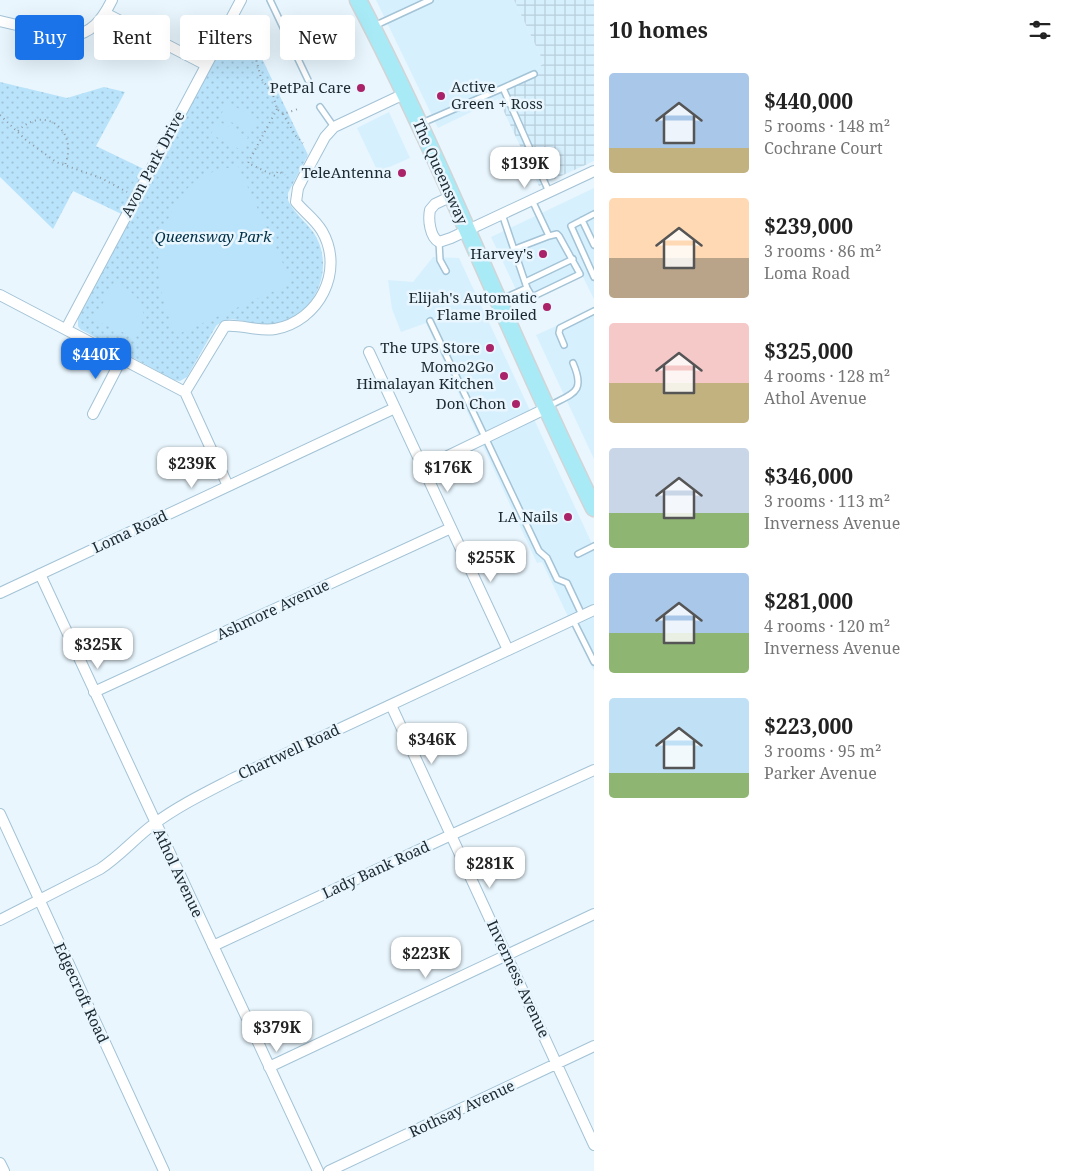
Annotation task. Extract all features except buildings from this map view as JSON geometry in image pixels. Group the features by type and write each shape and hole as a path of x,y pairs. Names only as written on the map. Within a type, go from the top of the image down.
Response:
{"main road":[{"name":"The Queensway","path":"358,0 419,124 562,443 594,508"}],"street":[{"path":"0,21 68,37 84,34 96,26 112,0"},
{"name":"Avon Park Drive","path":"66,329 241,0"},
{"path":"106,12 206,65"},
{"path":"185,392 225,326 232,325 266,330 285,326 302,319 322,296 329,275 329,251 322,230 313,218 297,204 298,188 325,138 334,127 404,94"},
{"path":"452,196 435,204 429,212 432,235 439,242 594,171"},
{"path":"0,295 185,392 228,486"},
{"path":"369,352 508,650"},
{"path":"93,414 122,358"},
{"name":"Loma Road","path":"0,593 395,408"},
{"path":"423,468 547,408"},
{"name":"Ashmore Avenue","path":"94,692 451,528"},
{"name":"Athol Avenue","path":"40,574 318,1171"},
{"name":"Chartwell Road","path":"0,920 100,869 113,861 155,823 234,778 594,610"},
{"name":"Inverness Avenue","path":"391,705 594,1145"},
{"name":"Lady Bank Road","path":"213,946 451,834 594,770"},
{"name":"Edgecroft Road","path":"0,814 164,1171"},
{"path":"269,1067 594,914"},
{"name":"Rothsay Avenue","path":"329,1171 594,1046"},
{"path":"0,1164 4,1171"}],"lane":[{"path":"270,0 308,80"},
{"path":"372,27 430,0"},
{"path":"419,124 534,74"},
{"path":"503,88 549,192"},
{"path":"320,107 334,127"},
{"path":"532,200 549,236"},
{"path":"502,214 527,288 532,297 580,274 560,236 557,234 515,250"},
{"path":"594,214 571,226 594,277"},
{"path":"582,220 594,245"},
{"path":"439,242 440,260 446,271"},
{"path":"525,282 572,259"},
{"path":"498,301 527,288"},
{"path":"564,345 559,333 560,328 594,311"},
{"path":"430,321 539,551 547,558 557,580 567,583 577,617 594,662"},
{"path":"547,408 575,391 578,387 580,381 573,363"},
{"path":"578,554 594,546"}],"path":[{"path":"256,60 261,78 274,95 277,109 248,163 275,176 278,171 285,175"},
{"path":"284,114 298,108"},
{"path":"277,109 284,114 296,136 303,143"},
{"path":"0,115 46,156 101,178 127,192"},
{"path":"18,132 27,123 39,120 48,121 58,126 65,133 69,147 65,165"}],"shaded area":[{"path":"376,0 514,0 544,63 498,99 438,128"},
{"path":"514,0 594,0 594,161 539,186 498,99 544,63"},
{"path":"389,112 410,158 378,172 357,128"},
{"path":"594,188 594,299 580,271 521,300 491,237"},
{"path":"433,257 459,258 594,548 594,671 542,562 537,563 426,323 401,332 392,309 388,280 413,282"},
{"path":"594,309 594,459 536,335"}],"green space":[{"name":"Queensway Park","path":"213,60 263,60 308,155 288,193 288,200 319,243 323,257 320,284 306,307 296,316 284,322 263,325 229,320 216,326 187,377 180,381 174,380 80,329 78,326 78,318 130,218 73,191 53,229 0,177 0,82 67,98 104,87 125,92 96,146 154,174"},
{"path":"228,103 258,119 250,132 220,116"},
{"path":"218,121 248,137 241,150 211,134"},
{"path":"238,166 291,281 290,284 176,335 164,302 158,271 161,241 166,224 177,202 196,181 213,172"},
{"path":"114,282 130,292 141,304 143,319 134,337 94,320"}],"place":[{"name":"PetPal Care","path":"361,88"},
{"name":"Active Green + Ross","path":"441,96"},
{"name":"TeleAntenna","path":"402,173"},
{"name":"Harvey's","path":"543,254"},
{"name":"Elijah's Automatic Flame Broiled","path":"547,307"},
{"name":"The UPS Store","path":"490,348"},
{"name":"Momo2Go Himalayan Kitchen","path":"504,376"},
{"name":"Don Chon","path":"516,404"},
{"name":"LA Nails","path":"568,517"}]}
